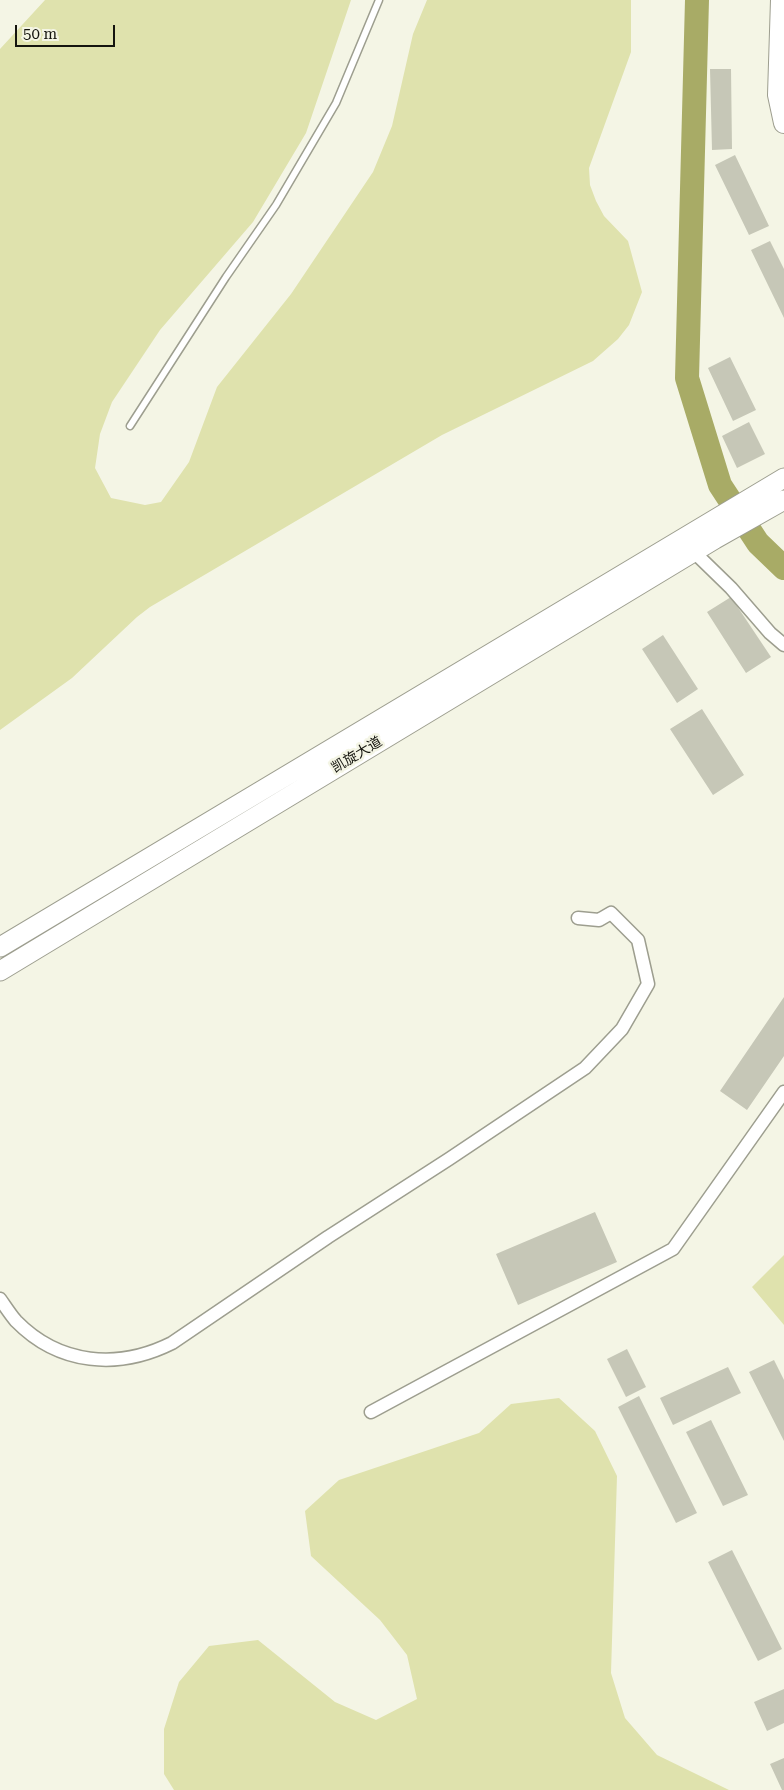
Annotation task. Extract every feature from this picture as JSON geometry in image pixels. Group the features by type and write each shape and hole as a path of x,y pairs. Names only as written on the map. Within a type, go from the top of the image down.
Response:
{"highway":[{"path":"781,0 778,95 784,123"}],"main road":[{"path":"710,533 754,507 784,478"},
{"path":"754,507 784,500"},
{"name":"凯旋大道","path":"0,971 694,552 710,533"},
{"name":"凯旋大道","path":"0,946 710,533"}],"street":[{"path":"694,552 731,588 770,633 784,645"},
{"path":"0,1299 14,1319 26,1330 53,1348 68,1354 99,1360 130,1358 158,1350 172,1343 328,1237 585,1068 622,1029 648,984 638,940 611,913 599,920 578,918"},
{"path":"371,1412 673,1249 784,1092"}],"lane":[{"path":"130,426 226,277 276,205 336,103 379,0"}],"green space":[{"path":"45,0 351,0 306,133 253,222 160,330 112,402 100,434 95,468 111,498 145,505 161,502 189,462 217,387 291,294 373,172 392,126 413,34 427,0 631,0 631,52 589,168 590,185 604,216 628,241 642,292 629,325 618,339 593,361 442,435 150,607 72,678 0,730 0,49"},
{"path":"784,1255 784,1325 752,1287"},
{"path":"559,1398 595,1431 617,1476 611,1673 625,1718 657,1755 729,1790 174,1790 164,1774 164,1729 179,1682 209,1646 258,1640 335,1702 376,1720 417,1699 407,1655 380,1620 311,1556 305,1511 339,1480 479,1433 511,1404"}],"building":[{"path":"710,69 731,69 732,149 712,150"},
{"path":"735,155 769,226 749,235 715,165"},
{"path":"770,241 784,269 784,318 751,250"},
{"path":"730,357 756,410 733,421 708,368"},
{"path":"749,422 765,454 737,468 722,436"},
{"path":"731,597 771,657 746,673 707,612"},
{"path":"663,635 698,689 677,703 642,649"},
{"path":"702,709 744,775 713,795 670,729"},
{"path":"784,997 784,1056 747,1110 720,1091"},
{"path":"595,1212 617,1262 518,1305 496,1254"},
{"path":"627,1349 646,1387 626,1397 607,1359"},
{"path":"774,1360 784,1380 784,1441 749,1372"},
{"path":"728,1367 741,1393 673,1425 660,1398"},
{"path":"639,1396 697,1513 676,1523 618,1407"},
{"path":"711,1420 748,1495 723,1506 686,1432"},
{"path":"732,1550 782,1649 758,1661 708,1562"},
{"path":"784,1689 784,1723 767,1731 754,1702"},
{"path":"784,1758 784,1790 782,1790 770,1764"}],"waterway":[{"path":"697,0 687,378 720,485 758,543 784,568"}]}
